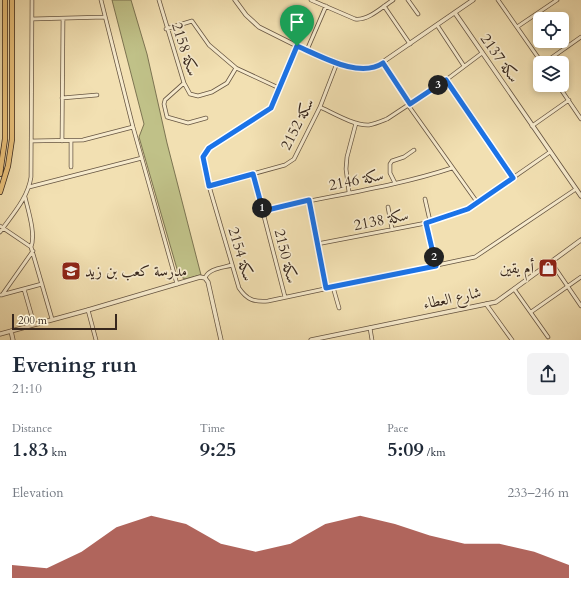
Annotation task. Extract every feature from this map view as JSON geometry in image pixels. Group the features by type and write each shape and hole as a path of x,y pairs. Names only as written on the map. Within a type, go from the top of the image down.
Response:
{"main road":[{"path":"0,174 5,139 5,0"},
{"path":"0,192 8,166 12,139 12,0"}],"street":[{"path":"0,232 24,196 29,187 31,177 32,0"},
{"path":"100,0 133,127 177,284"},
{"name":"سكة 2158","path":"158,0 184,83 190,94 198,96 212,92 227,83 236,68"},
{"path":"235,0 246,15 259,27 297,46 337,63 351,68 365,69 383,63 473,0"},
{"path":"313,0 360,20 393,0"},
{"path":"408,0 418,14"},
{"path":"498,0 538,56"},
{"path":"517,27 556,0"},
{"path":"307,50 326,6"},
{"path":"384,6 410,44"},
{"name":"سكة 2137","path":"455,13 581,196"},
{"path":"32,19 105,17"},
{"path":"62,141 63,19"},
{"path":"166,29 192,21 209,45 236,68 279,88"},
{"path":"437,25 464,66"},
{"path":"553,56 581,37"},
{"name":"سكة 2154","path":"297,46 271,108 209,148 203,157 209,186 239,288 250,300 257,302 268,301 475,257 576,189"},
{"path":"320,107 356,123 369,125 382,121 446,80 482,53"},
{"name":"سكة 2152","path":"209,186 284,165 294,159 320,107 337,63"},
{"path":"383,63 452,168 478,202"},
{"path":"446,80 513,178"},
{"path":"184,83 165,100 164,104 166,117 188,123 206,118"},
{"path":"563,92 581,119"},
{"path":"62,98 97,94"},
{"path":"532,126 569,100"},
{"path":"349,192 346,169 347,157 356,123"},
{"path":"31,141 71,142 88,140 133,127"},
{"path":"71,142 71,167"},
{"path":"395,183 390,173 390,164 392,161 404,158 414,150"},
{"name":"سكة 2138","path":"317,244 426,223 468,209 550,152"},
{"path":"29,187 142,158"},
{"name":"سكة 2146","path":"263,211 309,200 420,178 452,168"},
{"name":"سكة 2150","path":"253,174 285,297"},
{"path":"24,196 32,228 33,242 31,247 52,319"},
{"path":"425,199 430,221"},
{"path":"309,200 326,288"},
{"path":"388,207 392,229"},
{"path":"426,223 436,266"},
{"path":"2,227 31,247"},
{"name":"شارع العطاء","path":"311,340 496,302 581,240"},
{"path":"1,295 32,251"},
{"path":"551,262 581,306"},
{"path":"205,278 206,274 211,271 232,265"},
{"path":"0,334 200,277 205,278 208,282 221,340"},
{"path":"531,312 581,277"},
{"path":"1,295 42,284"},
{"path":"333,287 338,308"},
{"path":"24,289 34,324"},
{"path":"514,289 548,337"},
{"path":"486,304 511,340"},
{"path":"88,310 96,340"},
{"path":"370,328 372,340"},
{"path":"11,331 13,340"}],"green space":[{"path":"112,0 131,0 147,54 167,143 201,275 185,279 179,276 139,137 144,124"}],"place":[{"name":"أم يقين","path":"548,268"},
{"name":"مدرسة كعب بن زيد","path":"71,271"}],"route":[{"path":"297,46 351,68 365,69 383,63 410,104 446,80 513,178 468,209 426,223 436,266 326,288 309,200 263,211 253,174 209,186 203,157 209,148 271,108 297,46"}]}
